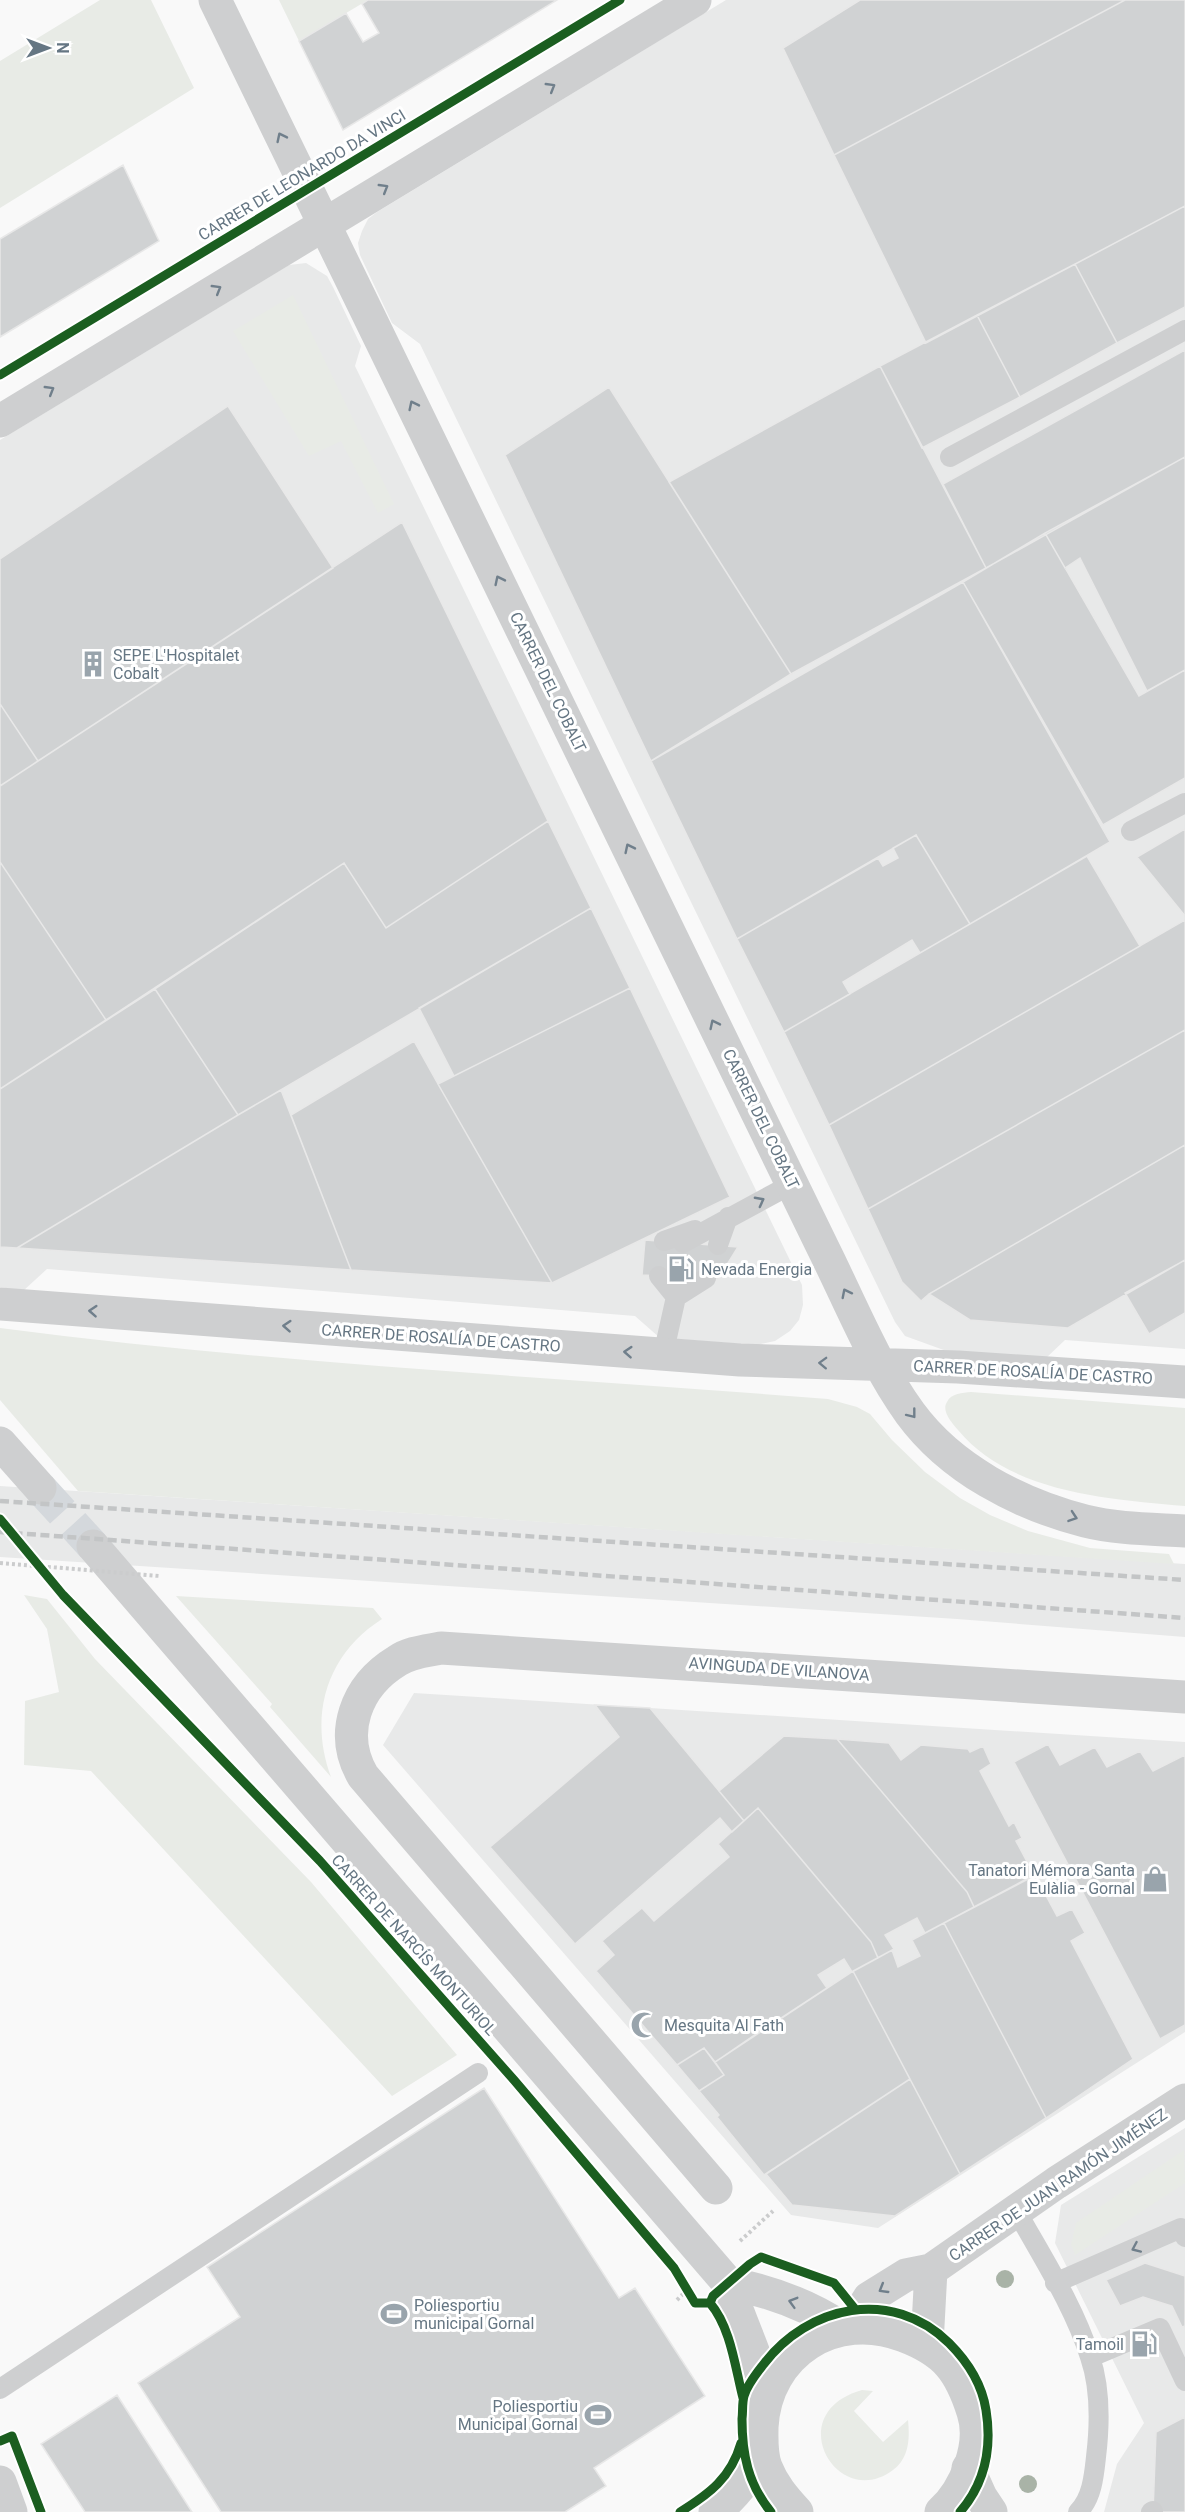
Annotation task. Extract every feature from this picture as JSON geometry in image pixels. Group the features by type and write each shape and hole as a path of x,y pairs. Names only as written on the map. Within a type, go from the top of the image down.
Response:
{"street":[{"name":"CARRER DEL COBALT","path":"215,0 882,1364"},
{"path":"0,421 695,0"},
{"name":"CARRER DE ROSALÍA DE CASTRO","path":"0,1304 663,1355 1044,1371 1185,1382"},
{"name":"CARRER DE ROSALÍA DE CASTRO","path":"882,1364 910,1413 958,1462 982,1479 1029,1501 1086,1521 1185,1531"},
{"path":"0,1443 40,1488"},
{"name":"CARRER DE NARCÍS MONTURIOL","path":"93,1546 736,2311 761,2368 767,2394"},
{"name":"AVINGUDA DE VILANOVA","path":"716,2188 363,1776 354,1760 350,1731 361,1698 380,1674 397,1660 416,1652 452,1649 1185,1697"},
{"name":"CARRER DE JUAN RAMÓN JIMÉNEZ","path":"847,2328 869,2298 906,2275 931,2270 1016,2210 1185,2100"},
{"name":"CARRER DE JUAN RAMÓN JIMÉNEZ","path":"927,2344 931,2270"},
{"path":"719,2293 758,2289 800,2303 847,2328"},
{"path":"796,2512 779,2494 766,2467 761,2448 763,2408 774,2380 793,2356 816,2339 847,2328 890,2330 927,2344 945,2358 965,2385 975,2418 974,2451 963,2484 941,2512"},
{"path":"715,2512 729,2500 748,2475 761,2448"},
{"path":"968,2468 981,2497 991,2512"},
{"path":"0,2482 11,2512"}],"lane":[{"path":"950,457 1185,330"},
{"path":"1131,831 1185,803"},
{"path":"728,1217 691,1243 728,1217 792,1184"},
{"path":"663,1355 676,1297 684,1277"},
{"path":"0,2389 478,2073"},
{"path":"1016,2210 1055,2283 1090,2357 1098,2400 1100,2429 1094,2474 1089,2494 1081,2511"},
{"path":"1055,2283 1181,2228 1185,2237"},
{"path":"1090,2357 1160,2328 1183,2372"}],"path":[{"path":"27,1552 48,1578"},
{"path":"0,1563 160,1576"},
{"path":"733,2248 773,2211"},
{"path":"682,2283 695,2304 719,2293"}],"shaded area":[{"path":"100,0 151,0 194,88 0,208 0,61"},
{"path":"279,0 368,0 299,41"},
{"path":"726,0 1185,0 1185,1349 1065,1340 1045,1359 952,1353 905,1336 895,1322 420,344 392,323 360,255 358,243 362,231 368,219 377,212"},
{"path":"306,263 327,276 333,287 361,346 355,366 802,1285 803,1305 799,1320 790,1331 775,1341 756,1345 660,1338 635,1316 47,1269 23,1291 0,1287 0,440 289,265"},
{"path":"293,295 394,504 378,513 341,441 309,456 233,331"},
{"path":"0,1328 207,1351 414,1369 828,1399 857,1407 870,1414 892,1440 925,1472 960,1498 990,1515 1028,1531 1090,1548 1169,1554 1174,1564 78,1491 0,1400"},
{"path":"971,1392 1185,1408 1185,1506 1124,1500 1062,1489 1032,1480 1005,1467 980,1451 958,1430 946,1413 945,1409 951,1397"},
{"path":"0,1486 1185,1564 1185,1637 957,1619 0,1557"},
{"path":"24,1595 47,1599 95,1659 311,1882 457,2055 392,2096 91,1771 24,1765 25,1701 59,1692 47,1629"},
{"path":"176,1596 373,1608 382,1619 363,1633 348,1650 327,1688 322,1731 324,1754 331,1777 270,1707 272,1704"},
{"path":"414,1693 1185,1742 1185,2032 878,2228 791,2215 383,1745"},
{"name":"Tamoil","path":"1185,2128 1185,2512 1104,2512 1117,2464 1144,2423 1055,2243 1061,2205"},
{"path":"1184,2150 1185,2183 1075,2255 1071,2244 1076,2223"},
{"path":"862,2390 873,2391 854,2411 883,2442 908,2420 908,2441 902,2460 893,2470 872,2480 853,2478 837,2469 826,2454 821,2436 824,2418 837,2402"}],"building":[{"path":"368,0 557,0 343,130 299,41 346,13 363,42 379,33 362,4"},
{"path":"860,0 1125,0 834,155 783,48"},
{"path":"1125,0 1185,0 1185,206 926,343 834,155"},
{"path":"123,165 159,241 0,337 0,239"},
{"path":"1185,206 1185,307 1117,343 1075,264"},
{"path":"1075,264 1117,343 1020,397 977,315"},
{"path":"977,315 1020,397 922,448 880,366"},
{"path":"1185,350 1185,457 986,568 943,484"},
{"path":"880,366 986,568 791,674 669,482"},
{"path":"609,387 791,674 651,761 505,455"},
{"name":"SEPE L'Hospitalet Cobalt","path":"228,406 333,568 38,761 0,704 0,559"},
{"name":"SEPE L'Hospitalet Cobalt","path":"228,406 333,568 0,786 0,559"},
{"path":"1185,457 1185,670 1147,691 1080,558 1065,568 1045,533"},
{"path":"402,522 548,821 386,928 344,863 106,1020 0,862 0,786"},
{"path":"1045,533 1139,696 1185,670 1185,778 1103,825 963,582"},
{"path":"963,582 1110,842 970,924 916,835 737,939 651,761"},
{"path":"0,704 38,761 0,786"},
{"path":"548,821 591,908 238,1115 155,989 344,863 386,928"},
{"path":"1185,829 1185,916 1137,857"},
{"path":"916,835 970,924 920,953 912,940 843,982 850,994 784,1032 737,939 878,858 883,866 898,858 893,848"},
{"path":"1087,856 1140,946 829,1125 784,1032"},
{"path":"0,862 106,1020 0,1089"},
{"path":"591,908 630,988 454,1076 419,1008"},
{"path":"1185,920 1185,1030 868,1209 829,1125"},
{"path":"630,988 730,1197 552,1283 438,1084"},
{"path":"155,989 238,1115 17,1248 0,1247 0,1089"},
{"path":"1185,1030 1185,1145 929,1294 921,1301 902,1282 868,1209"},
{"path":"414,1041 552,1283 351,1270 291,1115"},
{"path":"281,1090 351,1270 17,1248 238,1115"},
{"path":"1185,1145 1185,1260 1068,1328 970,1320 929,1294"},
{"path":"645,1240 738,1247 718,1279 642,1275"},
{"path":"1185,1260 1185,1313 1149,1334 1125,1293"},
{"path":"595,1705 650,1708 744,1821 732,1832 720,1818 575,1944 490,1847 619,1737"},
{"path":"784,1736 837,1739 967,1892 974,1907 925,1933 917,1918 885,1935 894,1949 878,1958 871,1942 758,1808 744,1821 719,1791"},
{"path":"837,1739 889,1743 901,1760 921,1745 968,1749 970,1752 983,1746 991,1764 980,1771 1009,1826 1014,1822 1022,1838 1016,1841 1034,1875 974,1907 967,1892"},
{"path":"1048,1744 1060,1765 1095,1747 1107,1767 1140,1751 1153,1771 1185,1755 1185,2025 1160,2039 1014,1762"},
{"path":"758,1808 871,1942 878,1958 852,1972 844,1959 818,1975 827,1988 766,2028 761,2019 754,2024 759,2032 715,2062 704,2048 677,2065 596,1971 614,1955 602,1941 642,1908 654,1921 729,1857 718,1844"},
{"path":"1030,1878 1037,1893 1043,1890 1057,1916 1072,1909 1085,1933 1071,1941 1133,2059 1046,2118 944,1923"},
{"path":"944,1923 1046,2118 960,2174 853,1971 892,1950 898,1967 920,1956 912,1940"},
{"path":"853,1971 910,2079 764,2175 699,2091 724,2075 715,2062"},
{"path":"704,2048 724,2075 699,2091 677,2065"},
{"path":"910,2079 960,2174 895,2216 792,2205 766,2174"},
{"name":"Poliesportiu municipal Gornal","path":"484,2088 619,2298 635,2288 705,2396 594,2468 606,2486 565,2512 221,2512 138,2383 240,2317 207,2267"},
{"path":"1145,2263 1185,2276 1185,2326 1182,2327 1172,2306 1143,2297 1120,2306 1106,2280"},
{"path":"117,2395 192,2512 85,2512 41,2444"},
{"path":"1185,2417 1185,2512 1153,2512 1156,2432"}],"tunnel":[{"path":"40,1488 93,1546"}],"railway":[{"path":"0,1501 1185,1580"},
{"path":"0,1532 1185,1618"}],"cycle path":[{"name":"CARRER DE LEONARDO DA VINCI","path":"0,375 620,0"},
{"path":"0,1519 63,1595 320,1861 514,2080 674,2268 695,2303 710,2303"},
{"path":"710,2303 713,2296 761,2257 834,2283 855,2309"},
{"path":"710,2303 728,2336 743,2398"},
{"path":"771,2512 757,2491 745,2456 742,2419 743,2399 747,2388 763,2365 803,2328 827,2317 852,2310 877,2310 902,2314 926,2325 949,2343 968,2365 984,2400 988,2437 981,2477 969,2501 960,2512"},
{"path":"0,2441 12,2436 41,2512"},
{"path":"680,2512 718,2484 731,2466 741,2443"}],"place":[{"name":"SEPE L'Hospitalet Cobalt","path":"93,664"},
{"name":"Nevada Energia","path":"681,1269"},
{"name":"Tanatori Mémora Santa Eulàlia - Gornal","path":"1155,1879"},
{"name":"Mesquita Al Fath","path":"644,2025"},
{"name":"Poliesportiu municipal Gornal","path":"394,2314"},
{"name":"Tamoil","path":"1144,2344"},
{"name":"Poliesportiu Municipal Gornal","path":"598,2415"}]}
